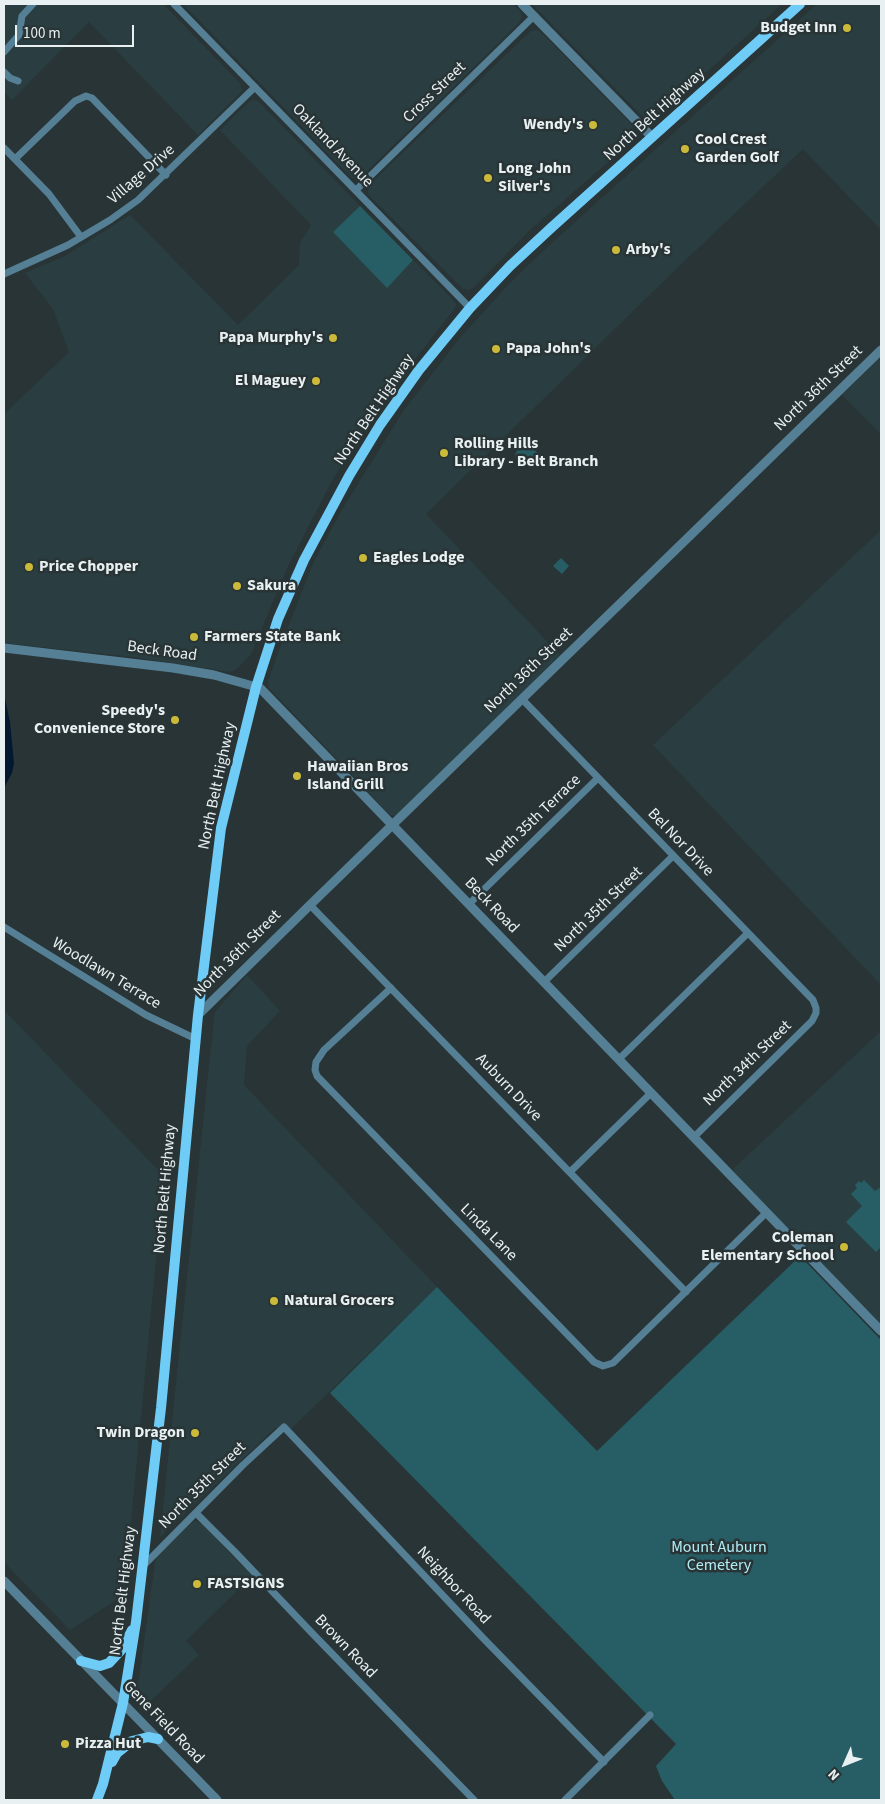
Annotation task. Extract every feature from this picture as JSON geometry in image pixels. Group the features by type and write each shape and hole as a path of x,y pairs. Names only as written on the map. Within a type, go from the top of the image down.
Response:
{"main road":[{"name":"North Belt Highway","path":"98,1800 123,1703 136,1622 161,1408 198,1015 221,828 256,687 278,619 301,566 325,518 380,425 416,375 470,308 510,266 800,4"},
{"path":"82,1661 100,1666 109,1663 122,1649 136,1622"},
{"path":"106,1772 117,1753 132,1741 148,1737 158,1739"}],"street":[{"path":"4,52 19,35 22,16 33,4"},
{"name":"Oakland Avenue","path":"174,4 470,308"},
{"path":"522,4 652,137"},
{"name":"Cross Street","path":"356,190 534,16"},
{"path":"4,72 10,78 18,81"},
{"name":"Village Drive","path":"4,274 37,260 81,237 138,200 255,87"},
{"path":"15,159 75,101 86,96 92,98 166,175"},
{"path":"4,148 48,194 81,237"},
{"name":"North 36th Street","path":"198,1015 881,350"},
{"name":"Beck Road","path":"4,648 173,668 214,675 260,688 881,1331"},
{"name":"Bel Nor Drive","path":"522,699 813,1000 816,1008"},
{"name":"North 35th Terrace","path":"469,904 598,778"},
{"name":"North 35th Street","path":"544,982 673,856"},
{"name":"Auburn Drive","path":"310,904 686,1292"},
{"name":"Woodlawn Terrace","path":"4,927 146,1015 196,1039"},
{"path":"619,1059 748,933"},
{"name":"Linda Lane","path":"391,988 324,1050 316,1062 315,1070 317,1076 594,1362 603,1366 613,1362 686,1292"},
{"name":"North 34th Street","path":"694,1137 812,1021 816,1008"},
{"path":"570,1172 651,1092"},
{"path":"686,1292 766,1213"},
{"name":"North 35th Street","path":"143,1566 243,1465 284,1427"},
{"name":"Neighbor Road","path":"284,1427 483,1638 604,1762"},
{"name":"Brown Road","path":"196,1513 474,1800"},
{"name":"Gene Field Road","path":"4,1581 217,1800"},
{"path":"565,1800 650,1715"}],"shaded area":[{"path":"4,4 163,4 239,82 242,89 198,135 89,22 12,100 4,91"},
{"path":"183,4 513,4 520,11 522,17 520,22 361,177 356,179 351,177"},
{"path":"532,4 782,4 657,117 650,120 645,119"},
{"path":"817,4 881,4 881,230 803,149 677,268 426,514 560,655 400,815 390,815 269,688 268,681 313,564 340,513 404,410 460,338 508,285 543,251"},
{"path":"537,30 633,126 633,137 629,144 531,229 474,287 469,290 463,289 369,195 368,190 371,183 531,31"},
{"path":"250,101 259,102 360,206 333,232 387,287 413,260 452,299 456,304 455,308 379,405 333,479 288,566 251,654 237,669 230,672 133,657 4,643 4,414 69,352 53,309 25,273 65,256 130,215 238,325 299,265 300,243 311,225 220,130"},
{"path":"881,357 881,434 842,395"},
{"path":"881,530 881,985 653,745"},
{"path":"4,694 10,722 14,763 12,773 4,788"},
{"path":"247,975 280,1011 247,1046 244,1085 437,1287 292,1428 275,1428 160,1537 214,1018 215,1012"},
{"path":"4,1010 164,1176 124,1595 70,1630 4,1562"},
{"name":"Coleman Elementary School","path":"881,1031 881,1325 732,1170"},
{"path":"196,1521 202,1524 252,1576 186,1641 199,1655 140,1711 136,1701 155,1562 158,1554 191,1523"}],"green space":[{"path":"360,206 413,260 387,288 333,232"},
{"path":"529,438 531,448 537,452 538,458 533,463 522,465 516,459 515,442"},
{"path":"561,558 569,566 562,574 553,566"},
{"path":"864,1180 875,1191 881,1187 881,1247 876,1252 846,1222 862,1206 851,1194 857,1188 855,1185 859,1181 861,1183"},
{"name":"Mount Auburn Cemetery","path":"800,1256 881,1340 881,1800 675,1800 662,1781 656,1766 676,1744 330,1393 437,1287 597,1451"}],"place":[{"name":"Budget Inn","path":"847,28"},
{"name":"Wendy's","path":"593,125"},
{"name":"Cool Crest Garden Golf","path":"685,149"},
{"name":"Long John Silver's","path":"488,178"},
{"name":"Arby's","path":"616,250"},
{"name":"Papa Murphy's","path":"333,338"},
{"name":"Papa John's","path":"496,349"},
{"name":"El Maguey","path":"316,381"},
{"name":"Rolling Hills Library - Belt Branch","path":"444,453"},
{"name":"Eagles Lodge","path":"363,558"},
{"name":"Price Chopper","path":"29,567"},
{"name":"Sakura","path":"237,586"},
{"name":"Farmers State Bank","path":"194,637"},
{"name":"Speedy's Convenience Store","path":"175,720"},
{"name":"Hawaiian Bros Island Grill","path":"297,776"},
{"name":"Coleman Elementary School","path":"844,1247"},
{"name":"Natural Grocers","path":"274,1301"},
{"name":"Twin Dragon","path":"195,1433"},
{"name":"FASTSIGNS","path":"197,1584"},
{"name":"Pizza Hut","path":"65,1744"}]}
